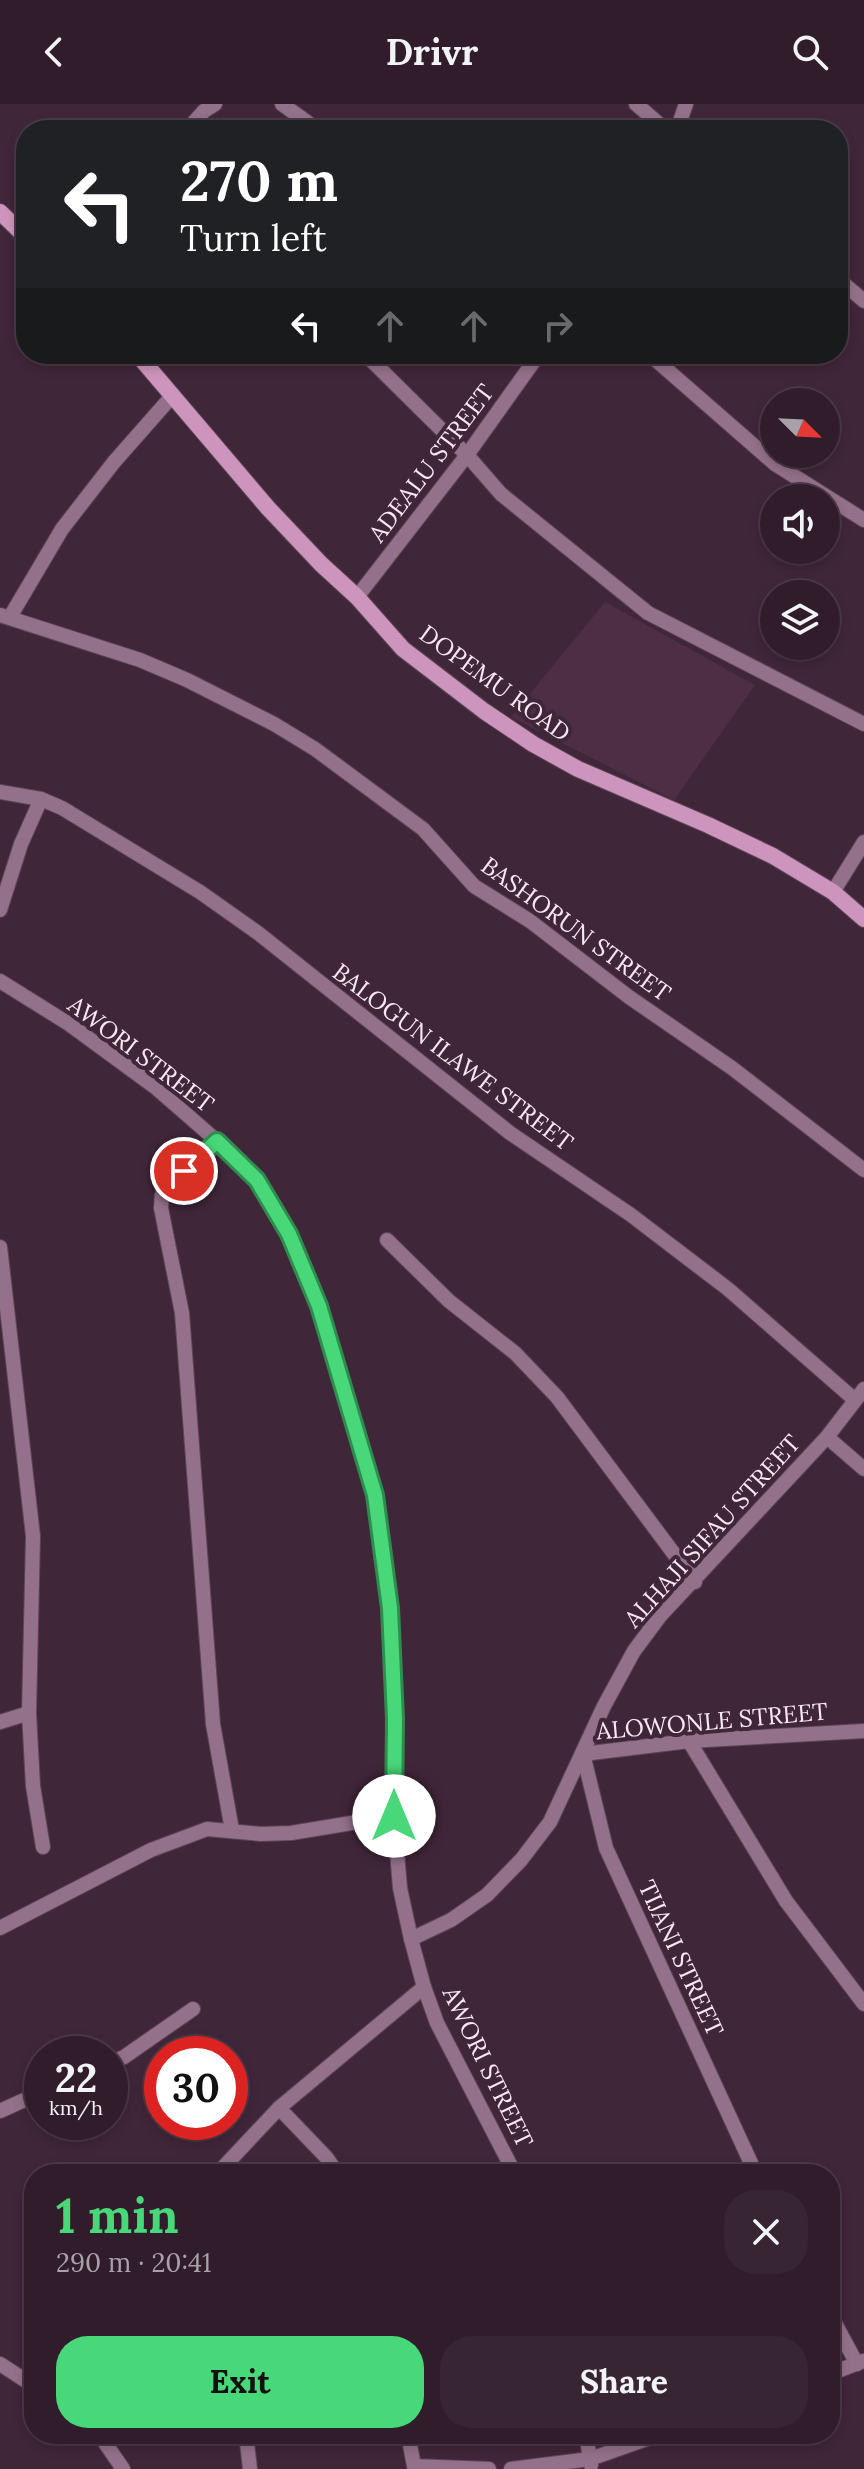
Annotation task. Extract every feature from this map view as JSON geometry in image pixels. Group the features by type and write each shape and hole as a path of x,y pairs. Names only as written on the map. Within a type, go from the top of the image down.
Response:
{"main road":[{"path":"0,212 16,227"},
{"name":"DOPEMU ROAD","path":"146,364 268,508 357,597 403,649 533,744 578,769 773,856 833,892 864,919"}],"street":[{"path":"196,120 215,104"},
{"path":"282,104 304,120"},
{"path":"636,104 654,120"},
{"path":"848,287 864,301"},
{"path":"375,364 467,455 501,494 648,613 864,724"},
{"name":"ADEALU STREET","path":"357,597 467,455 532,364"},
{"path":"660,364 775,464 864,520"},
{"path":"5,616 62,529 114,462 173,395"},
{"name":"BASHORUN STREET","path":"5,616 140,660 187,680 274,724 315,749 423,829 474,886 530,921 629,997 732,1068 864,1170"},
{"name":"BALOGUN ILAWE STREET","path":"0,792 41,799 86,822 200,892 258,933 510,1133 631,1215 859,1394"},
{"path":"0,910 21,844 41,799"},
{"path":"833,892 864,842"},
{"name":"AWORI STREET","path":"0,981 69,1024 143,1078 217,1141 257,1180 289,1234 319,1306 375,1495 390,1608 395,1719 394,1816 400,1888 411,1939 437,2023 510,2164"},
{"path":"217,1141 167,1186 162,1195 161,1208 182,1313 213,1724 232,1830"},
{"path":"387,1240 449,1301 515,1353 557,1397 695,1582"},
{"path":"0,1247 33,1536 29,1713 33,1786 43,1847"},
{"name":"ALHAJI SIFAU STREET","path":"583,1754 604,1706 634,1651 660,1616 827,1437 859,1394"},
{"path":"827,1437 864,1469"},
{"path":"0,1722 29,1713"},
{"name":"ALOWONLE STREET","path":"411,1939 451,1920 487,1895 521,1860 550,1822 583,1754 689,1741 864,1731"},
{"path":"689,1741 786,1901 864,2004"},
{"name":"TIJANI STREET","path":"583,1754 606,1848 751,2164"},
{"path":"0,1928 151,1850 207,1829 261,1834 291,1833 394,1816"},
{"path":"229,2164 279,2108 424,1987"},
{"path":"128,2054 193,2009"},
{"path":"0,2111 24,2100"},
{"path":"279,2108 331,2164"},
{"path":"840,2330 860,2363 840,2370"},
{"path":"0,2364 24,2380"},
{"path":"106,2444 123,2469"},
{"path":"247,2444 250,2469"},
{"path":"410,2444 414,2466 489,2469"},
{"path":"588,2444 591,2464"},
{"path":"511,2469 591,2464 638,2444"}],"shaded area":[{"path":"605,602 755,685 674,800 511,717"}],"route":[{"path":"184,1171 217,1141 257,1180 289,1234 319,1306 375,1495 390,1608 395,1719 394,1816"}]}
